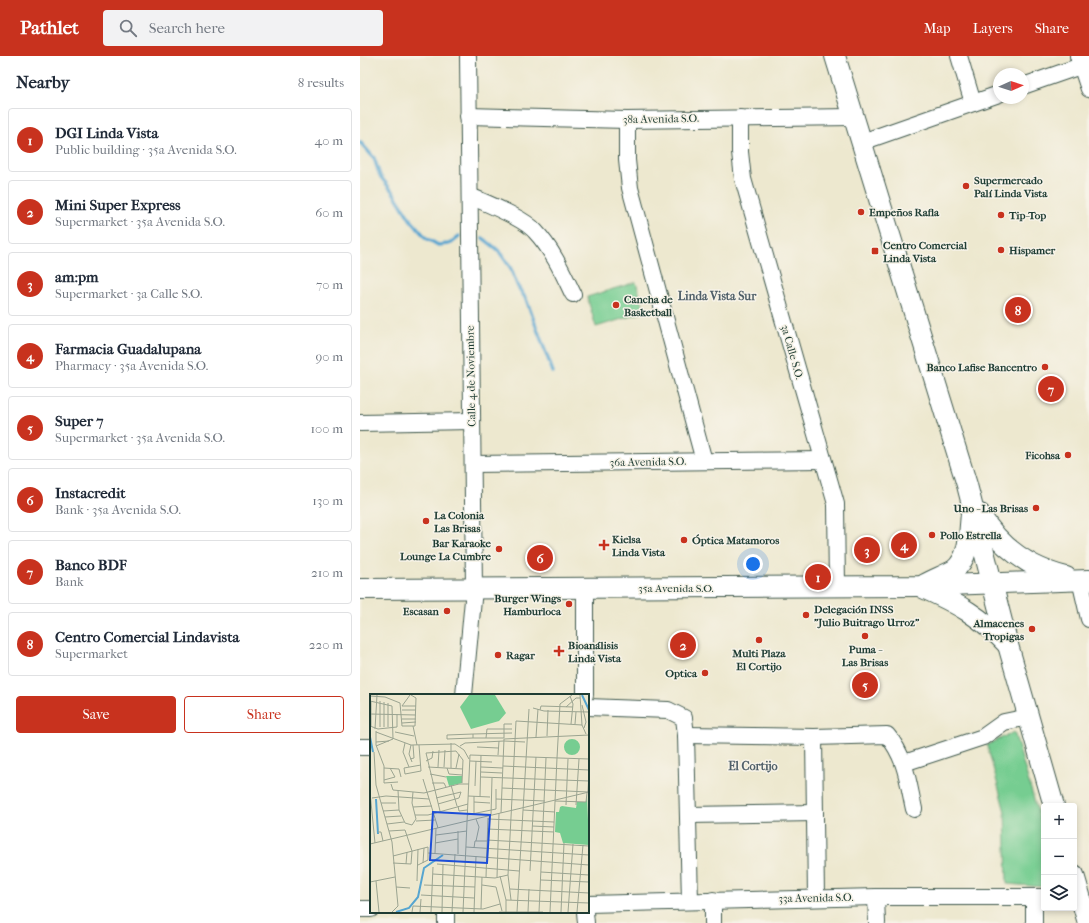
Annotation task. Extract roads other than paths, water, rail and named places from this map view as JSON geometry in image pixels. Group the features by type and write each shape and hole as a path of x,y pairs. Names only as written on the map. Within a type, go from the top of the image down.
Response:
{"main road":[{"path":"835,56 972,502 1008,645 1053,803"},
{"path":"972,502 990,531 1009,549 1031,564 1056,574 1084,580"},
{"path":"920,586 954,570 961,563 966,553 972,502"},
{"name":"35a Avenida S.O.","path":"360,589 920,586 1084,580"},
{"path":"920,586 960,605 978,617 1008,645"},
{"path":"1077,897 1088,923"}],"street":[{"name":"Calle 4 de Noviembre","path":"464,694 474,589 468,56"},
{"path":"959,56 973,103"},
{"path":"1029,84 1083,62 1089,89"},
{"path":"862,142 993,96"},
{"name":"38a Avenida S.O.","path":"468,116 627,120 854,117"},
{"name":"3a Calle S.O.","path":"740,118 740,152 744,179 836,504 837,587"},
{"path":"627,120 627,160 630,188 704,461"},
{"path":"470,196 504,211 535,230 557,262 574,294"},
{"path":"360,423 472,421"},
{"name":"36a Avenida S.O.","path":"473,464 823,460"},
{"path":"1084,580 1089,619"},
{"path":"585,588 585,694"},
{"path":"589,707 668,710 684,718 686,735 690,901"},
{"path":"904,763 983,737 1004,722 1029,717"},
{"path":"686,735 814,737 886,736 897,747 904,763 914,809"},
{"path":"814,737 816,898"},
{"path":"688,815 815,812"},
{"path":"876,897 877,923"},
{"name":"33a Avenida S.O.","path":"589,904 876,897 1039,897"},
{"path":"1034,923 1039,897"},
{"path":"712,900 713,923"},
{"path":"585,913 586,923"}],"waterway":[{"path":"360,142 374,158 380,176 393,192 410,219 426,238 438,245 449,244 459,236"},
{"path":"483,238 498,250 510,267 518,287 526,299 553,372"}],"place":[{"name":"Supermercado Palí Linda Vista","path":"966,186"},
{"name":"Empeños Rafla","path":"861,212"},
{"name":"Tip-Top","path":"1001,215"},
{"name":"Hispamer","path":"1001,250"},
{"name":"Centro Comercial Linda Vista","path":"875,251"},
{"name":"Cancha de Basketball","path":"616,305"},
{"name":"Centro Comercial Lindavista","path":"1018,310"},
{"name":"Banco Lafise Bancentro","path":"1045,367"},
{"name":"Banco BDF","path":"1051,389"},
{"name":"Ficohsa","path":"1068,455"},
{"name":"Uno - Las Brisas","path":"1036,508"},
{"name":"La Colonia Las Brisas","path":"426,521"},
{"name":"Pollo Estrella","path":"932,535"},
{"name":"Óptica Matamoros","path":"684,540"},
{"name":"Kielsa Linda Vista","path":"604,545"},
{"name":"Farmacia Guadalupana","path":"904,545"},
{"name":"Bar Karaoke Lounge La Cumbre","path":"499,549"},
{"name":"am:pm","path":"867,550"},
{"name":"Instacredit","path":"540,558"},
{"name":"DGI Linda Vista","path":"818,577"},
{"name":"Burger Wings Hamburloca","path":"569,604"},
{"name":"Escasan","path":"447,611"},
{"name":"Delegación INSS \"Julio Buitrago Urroz\"","path":"806,615"},
{"name":"Almacenes Tropigas","path":"1032,629"},
{"name":"Puma - Las Brisas","path":"865,636"},
{"name":"Multi Plaza El Cortijo","path":"759,640"},
{"name":"Mini Super Express","path":"683,645"},
{"name":"Bioanálisis Linda Vista","path":"559,651"},
{"name":"Ragar","path":"498,655"},
{"name":"Optica","path":"705,673"},
{"name":"Super 7","path":"865,685"}],"district":[{"name":"Linda Vista Sur","path":"717,296"},
{"name":"El Cortijo","path":"753,766"}]}
